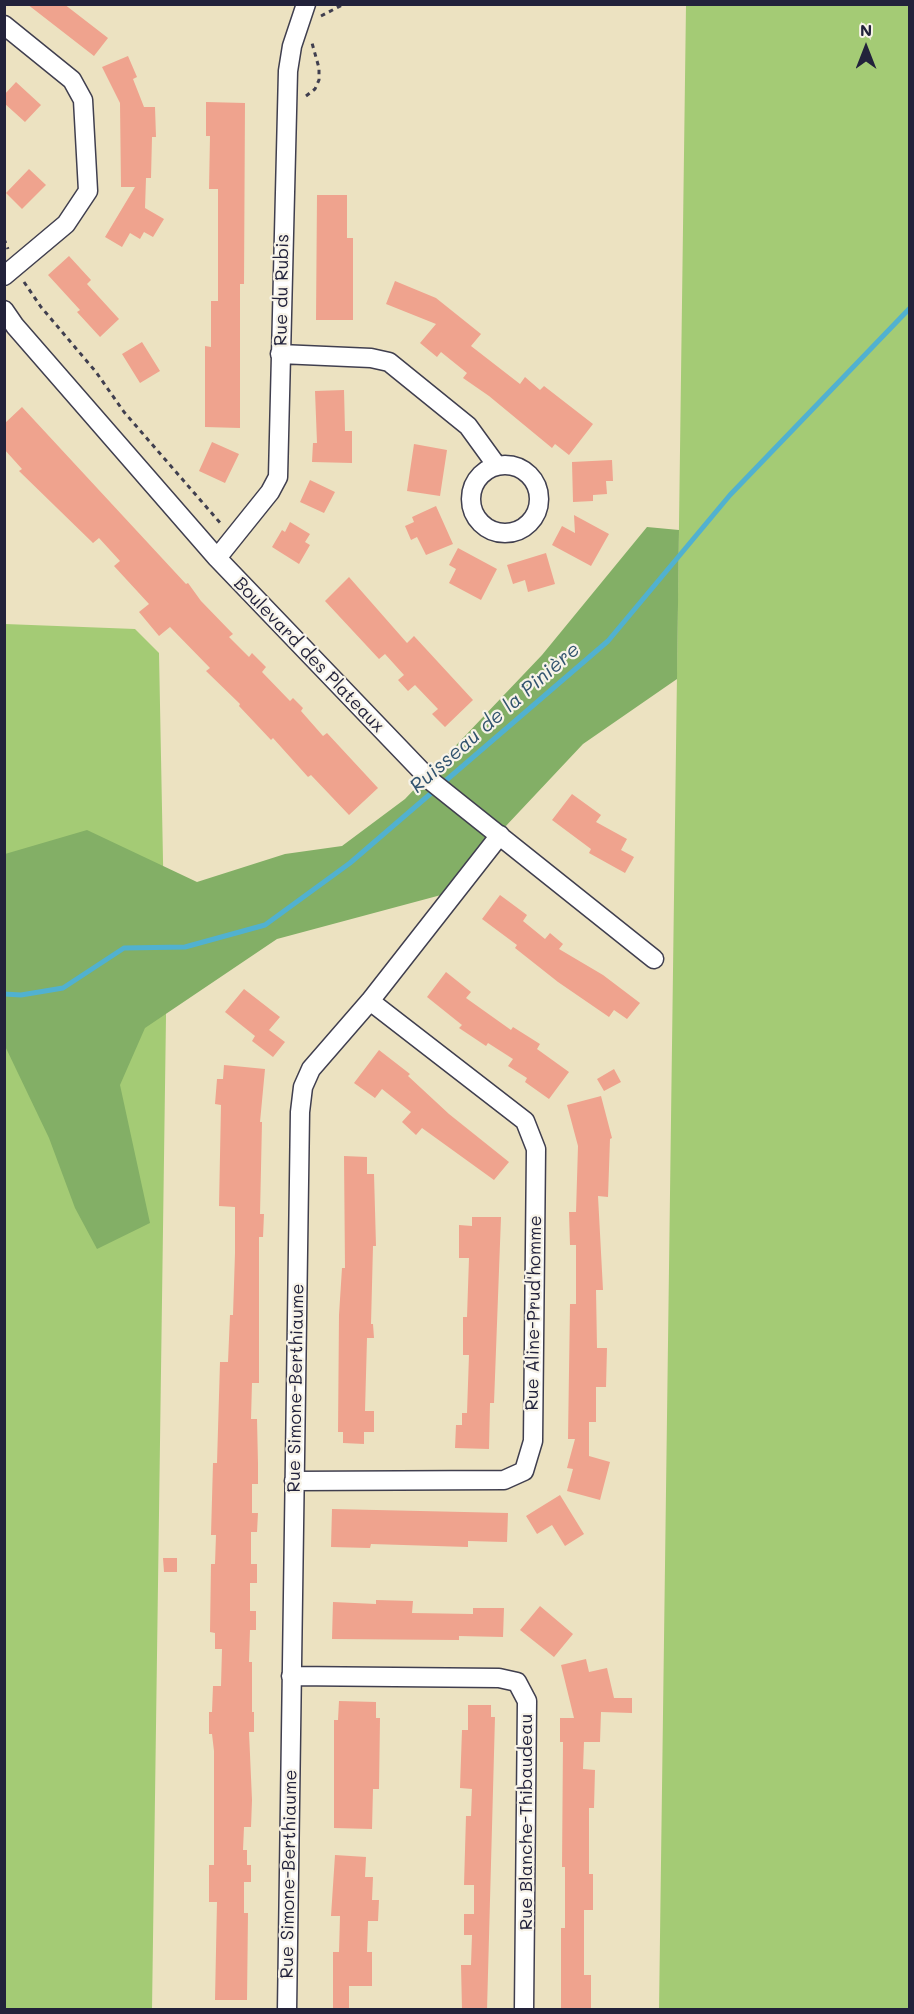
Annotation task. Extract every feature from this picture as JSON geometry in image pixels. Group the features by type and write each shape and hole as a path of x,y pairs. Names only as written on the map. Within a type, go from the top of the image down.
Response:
{"street":[{"name":"Rue du Rubis","path":"217,558 270,492 278,477 286,100 292,46 312,11"},
{"path":"4,25 72,80 83,99 88,191 66,224 10,271"},
{"name":"Boulevard des Plateaux","path":"4,310 15,326 217,558 430,782 500,835 654,959"},
{"path":"280,354 371,358 389,362 468,426 497,466"},
{"name":"Rue Simone-Berthiaume","path":"287,2010 300,1112 303,1087 311,1069 370,1001 500,835"},
{"name":"Rue Aline-Prud'homme","path":"294,1481 504,1480 524,1471 533,1440 536,1149 525,1121 370,1001"},
{"name":"Rue Blanche-Thibaudeau","path":"291,1676 499,1678 517,1683 527,1701 524,2010"}],"path":[{"path":"312,11 344,4"},
{"path":"286,100 306,96 315,89 319,68 311,40"},
{"path":"4,239 10,271 96,372 124,412 233,538"}],"green space":[{"path":"686,5 909,5 909,2009 659,2010"},
{"path":"647,527 679,530 677,679 583,744 441,895 277,939 145,1028 120,1085 150,1223 97,1249 75,1208 49,1138 5,1046 5,854 87,830 197,882 285,854 342,846 405,799 542,655"},
{"path":"5,624 135,629 159,653 166,1016 152,2009 5,2010"}],"building":[{"path":"27,4 64,4 108,38 94,56"},
{"path":"128,56 137,77 133,79 144,107 155,107 156,137 152,137 151,178 146,178 145,208 164,219 153,237 144,232 140,239 130,233 122,247 105,237 135,187 121,187 120,103 102,67"},
{"path":"16,82 41,105 25,122 4,103 4,95"},
{"path":"206,102 245,103 244,284 240,284 240,428 205,427 205,346 211,347 211,301 218,301 218,189 209,189 210,136 206,136"},
{"path":"29,169 46,185 22,209 6,193"},
{"path":"317,195 347,195 347,238 353,238 353,320 316,320"},
{"path":"69,256 91,280 87,284 119,319 100,337 77,312 80,310 48,275"},
{"path":"395,281 436,298 481,334 471,346 520,384 525,377 540,390 544,386 593,424 569,455 555,444 552,448 489,396 463,378 467,373 441,352 437,357 420,343 436,324 386,304"},
{"path":"142,342 160,371 140,383 122,354"},
{"path":"344,390 345,431 352,431 352,463 312,462 313,443 317,443 315,391"},
{"path":"22,407 186,584 188,583 201,601 233,634 229,637 249,657 252,653 266,667 262,672 290,701 293,698 303,708 301,711 323,736 327,733 378,788 349,815 311,775 308,777 273,738 271,740 239,706 240,704 206,671 210,668 170,627 159,636 139,612 149,604 114,566 120,561 99,538 93,543 19,471 22,469 4,449 4,424"},
{"path":"212,442 239,454 225,483 199,471"},
{"path":"414,444 447,450 440,496 407,491"},
{"path":"612,460 613,481 606,481 607,494 593,495 593,501 573,502 572,462"},
{"path":"310,480 335,492 324,513 300,502"},
{"path":"436,506 453,544 426,555 417,537 411,540 405,526 414,522 412,517"},
{"path":"574,515 609,534 591,566 552,545 562,526 575,533"},
{"path":"290,522 310,534 305,542 310,545 299,564 272,547 282,530 285,532"},
{"path":"458,548 497,569 481,600 449,583 456,569 449,565"},
{"path":"546,553 555,584 528,592 525,580 513,584 507,565"},
{"path":"349,577 407,643 414,636 473,700 445,727 432,714 438,709 415,685 408,691 398,680 404,675 385,654 379,659 325,601"},
{"path":"572,794 601,815 596,822 627,839 621,850 634,857 625,873 589,853 591,849 552,820"},
{"path":"500,895 527,915 523,921 545,939 550,933 563,944 559,949 603,975 640,1003 627,1019 614,1010 609,1017 558,982 515,948 517,945 482,919"},
{"path":"446,972 471,992 466,998 511,1030 513,1027 540,1044 537,1049 569,1072 549,1099 525,1082 527,1078 508,1066 513,1059 488,1043 486,1046 459,1028 462,1025 427,997"},
{"path":"244,989 280,1017 269,1030 285,1042 273,1057 252,1041 255,1036 225,1012"},
{"path":"379,1050 410,1074 408,1076 449,1114 509,1162 494,1180 422,1128 416,1135 402,1122 411,1112 382,1089 375,1098 354,1083"},
{"path":"224,1065 265,1069 260,1122 262,1122 260,1214 264,1214 263,1237 259,1237 259,1383 252,1383 251,1419 257,1419 258,1464 258,1484 252,1484 252,1513 258,1513 257,1532 251,1532 251,1564 257,1564 257,1583 250,1583 250,1611 256,1611 256,1630 250,1630 249,1662 252,1662 252,1712 254,1712 254,1732 249,1732 251,1827 244,1827 243,1850 247,1850 247,1865 251,1865 251,1882 244,1882 244,1913 248,1913 247,2000 215,2000 217,1902 209,1902 209,1865 214,1865 214,1751 212,1734 209,1734 209,1712 212,1712 213,1686 221,1686 222,1649 215,1649 215,1633 210,1632 211,1564 215,1564 216,1535 211,1535 213,1463 217,1463 220,1362 228,1362 230,1315 233,1315 235,1253 235,1207 219,1206 221,1105 215,1104 217,1079 223,1079"},
{"path":"614,1069 621,1082 604,1091 597,1079"},
{"path":"601,1096 612,1138 610,1139 608,1197 598,1196 603,1290 596,1290 597,1348 607,1348 606,1387 596,1387 596,1422 589,1422 589,1456 610,1462 600,1500 567,1491 573,1469 567,1468 575,1439 568,1439 570,1304 576,1304 576,1245 570,1245 569,1212 576,1212 578,1146 567,1105"},
{"path":"344,1156 367,1157 367,1174 374,1174 376,1246 373,1246 371,1324 373,1324 374,1338 367,1338 365,1411 374,1411 374,1432 364,1432 364,1444 343,1443 343,1432 338,1432 339,1315 342,1268 345,1268"},
{"path":"472,1217 501,1217 494,1403 490,1403 489,1449 455,1448 456,1425 462,1425 462,1413 467,1413 469,1355 463,1355 463,1317 467,1317 469,1258 459,1258 459,1225 472,1226"},
{"path":"560,1495 584,1534 565,1546 552,1525 537,1534 526,1516"},
{"path":"332,1509 508,1513 507,1542 468,1541 468,1547 371,1544 370,1548 331,1547"},
{"path":"163,1558 177,1558 177,1572 164,1572"},
{"path":"376,1600 413,1601 412,1613 473,1614 473,1608 504,1608 503,1637 459,1636 459,1640 332,1639 333,1602 376,1604"},
{"path":"540,1606 573,1634 554,1657 520,1630"},
{"path":"586,1659 589,1672 607,1668 614,1698 632,1698 632,1713 601,1712 600,1742 584,1742 583,1769 595,1770 594,1808 589,1808 589,1874 593,1874 593,1910 584,1910 584,1975 591,1975 591,2010 561,2010 561,1928 565,1928 565,1867 562,1867 563,1742 560,1742 560,1718 574,1718 561,1665"},
{"path":"339,1701 376,1702 376,1718 380,1718 379,1789 373,1789 372,1829 334,1828 334,1720 338,1720"},
{"path":"468,1705 491,1705 491,1717 495,1717 487,2010 462,2010 461,1965 471,1965 472,1935 464,1935 464,1914 474,1914 474,1885 464,1885 466,1816 471,1816 472,1789 460,1788 462,1730 468,1730"},
{"path":"335,1855 366,1857 365,1877 373,1877 372,1900 379,1900 378,1921 368,1921 367,1952 372,1952 372,1986 349,1986 349,2010 333,2010 333,1952 339,1952 340,1916 331,1916"}],"waterway":[{"name":"Ruisseau de la Pinière","path":"4,994 21,995 63,988 124,948 185,947 265,925 350,863 608,641 730,495 910,308"}]}
